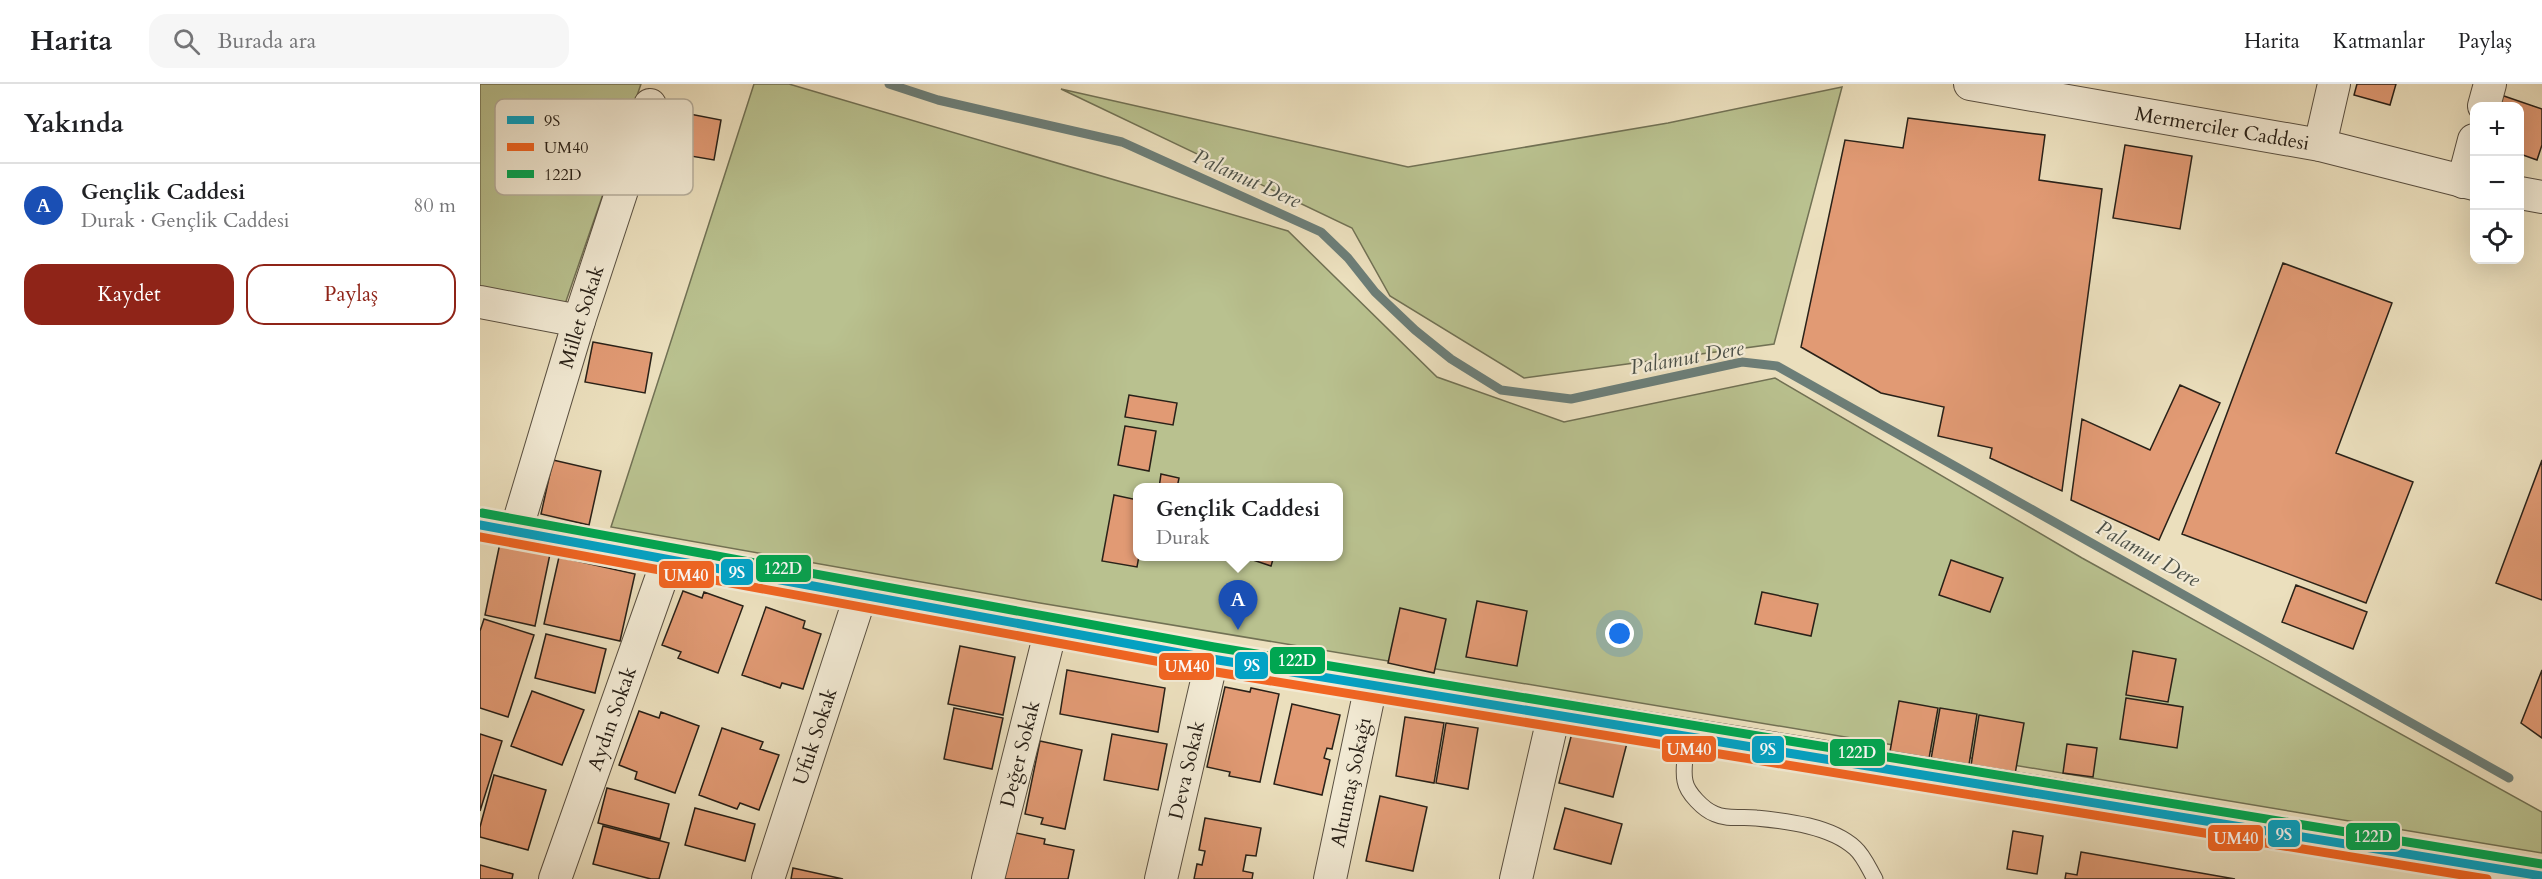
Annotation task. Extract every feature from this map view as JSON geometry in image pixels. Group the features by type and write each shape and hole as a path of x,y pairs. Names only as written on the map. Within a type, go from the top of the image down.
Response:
{"main road":[{"path":"480,525 1212,659 2542,876"}],"street":[{"name":"Mermerciler Caddesi","path":"1970,84 2320,145 2469,183"},
{"path":"2320,145 2334,84"},
{"path":"2485,102 2490,84"},
{"path":"2469,183 2473,156"},
{"path":"2524,194 2542,197"},
{"name":"Millet Sokak","path":"516,531 579,321 620,195"},
{"path":"480,302 579,321"},
{"name":"Aydın Sokak","path":"555,879 668,560"},
{"name":"Ufuk Sokak","path":"768,879 861,594"},
{"name":"Değer Sokak","path":"988,879 1051,629"},
{"name":"Deva Sokak","path":"1161,879 1212,659"},
{"name":"Altuntaş Sokağı","path":"1330,879 1371,685"},
{"path":"1516,879 1554,714"}],"lane":[{"path":"1688,735 1685,782 1699,802 1715,814 1801,826 1844,840 1856,849 1875,879"}],"green space":[{"path":"480,84 641,84 636,99 495,99 495,195 603,195 563,310 480,294"},
{"path":"754,84 789,84 1288,231 1437,377 1564,422 1775,378 2082,558 2542,812 2542,853 1040,603 611,527"},
{"path":"1842,87 1774,344 1524,378 1390,296 1352,228 1061,89 1408,167 1668,123"}],"building":[{"path":"2357,84 2396,84 2390,105 2354,95"},
{"path":"2501,95 2522,102 2498,102"},
{"path":"2524,103 2542,109 2542,145 2537,160 2524,155"},
{"path":"693,115 721,120 714,160 693,156"},
{"path":"1908,118 2045,135 2039,180 2102,189 2062,491 1990,458 1992,448 1938,436 1944,407 1881,393 1801,347 1845,140 1903,148"},
{"path":"2125,145 2192,156 2180,229 2113,218"},
{"path":"2283,263 2392,303 2336,453 2413,482 2366,603 2182,534"},
{"path":"593,342 652,353 645,393 585,382"},
{"path":"2180,385 2220,403 2159,540 2071,500 2082,419 2150,450"},
{"path":"1129,395 1177,403 1173,425 1125,417"},
{"path":"1125,426 1156,431 1149,471 1118,465"},
{"path":"553,460 601,471 589,525 541,514"},
{"path":"2542,460 2542,600 2496,583"},
{"path":"1161,474 1179,478 1178,483 1160,483"},
{"path":"1114,495 1133,499 1133,561 1138,561 1137,567 1102,561"},
{"path":"500,543 550,554 535,626 485,615"},
{"path":"559,557 635,574 620,641 544,624"},
{"path":"1951,560 2003,578 1990,612 1939,595"},
{"path":"1256,561 1272,561 1271,566"},
{"path":"2296,585 2367,612 2353,649 2282,622"},
{"path":"683,591 702,598 704,592 743,606 718,673 678,658 681,652 662,645"},
{"path":"1762,592 1818,604 1811,636 1755,624"},
{"path":"1477,601 1527,611 1517,666 1466,657"},
{"path":"766,607 805,621 803,628 821,634 803,689 782,683 780,688 742,675"},
{"path":"1400,608 1446,619 1434,673 1388,663"},
{"path":"484,619 534,635 508,717 480,708 480,631"},
{"path":"546,634 606,649 595,693 535,678"},
{"path":"960,646 1015,657 1003,715 948,704"},
{"path":"2133,651 2176,659 2168,702 2126,695"},
{"path":"1067,670 1165,688 1158,732 1060,714"},
{"path":"2542,670 2542,738 2521,723"},
{"path":"1225,687 1250,692 1251,688 1279,694 1260,782 1229,776 1230,772 1207,767"},
{"path":"532,691 584,710 562,765 511,746"},
{"path":"2126,698 2183,707 2177,748 2120,739"},
{"path":"1899,701 1938,708 1928,764 1889,757"},
{"path":"1292,704 1340,715 1332,749 1327,748 1324,758 1330,760 1322,795 1274,784"},
{"path":"954,708 1003,718 992,769 944,759"},
{"path":"1940,708 1977,714 1968,771 1930,765"},
{"path":"639,711 659,718 661,712 699,726 675,793 635,779 637,772 619,765"},
{"path":"1979,715 2024,723 2014,780 1970,772"},
{"path":"1405,717 1444,723 1434,783 1396,776"},
{"path":"1446,723 1478,728 1468,789 1436,783"},
{"path":"722,728 763,742 760,749 779,755 759,810 740,803 737,809 699,795"},
{"path":"1573,729 1627,743 1613,797 1559,783"},
{"path":"480,734 502,741 480,811"},
{"path":"1112,734 1167,744 1158,790 1104,780"},
{"path":"1040,741 1082,750 1065,829 1041,824 1043,818 1025,814"},
{"path":"2067,744 2097,748 2093,777 2063,773"},
{"path":"494,775 546,790 528,850 480,837 480,827"},
{"path":"607,788 669,804 660,839 598,823"},
{"path":"1380,796 1427,807 1413,871 1366,861"},
{"path":"695,808 755,824 745,861 685,845"},
{"path":"1565,808 1622,824 1611,864 1554,849"},
{"path":"1205,818 1261,828 1256,856 1246,855 1243,871 1253,873 1252,879 1194,879 1197,864 1202,865 1205,851 1199,850"},
{"path":"603,826 669,843 659,879 593,864"},
{"path":"2013,831 2043,836 2037,874 2007,869"},
{"path":"1011,832 1045,839 1044,844 1074,850 1068,879 1003,879"},
{"path":"2081,852 2235,879 2065,879 2066,873 2077,875"},
{"path":"480,865 513,874 512,879 480,879"},
{"path":"793,868 843,879 791,879"}],"waterway":[{"name":"Palamut Dere","path":"889,84 938,100 1122,142 1321,232 1348,258 1375,292 1415,330 1451,359 1501,390 1571,399 1742,362 1777,366 2509,778"}],"transit line":[{"name":"122D","path":"482,513 1214,647 2542,864"},
{"name":"9S","path":"480,525 1212,659 2542,876"},
{"name":"UM40","path":"480,537 1210,671 2487,879"}],"place":[{"name":"Gençlik Caddesi","path":"1238,630"}]}
